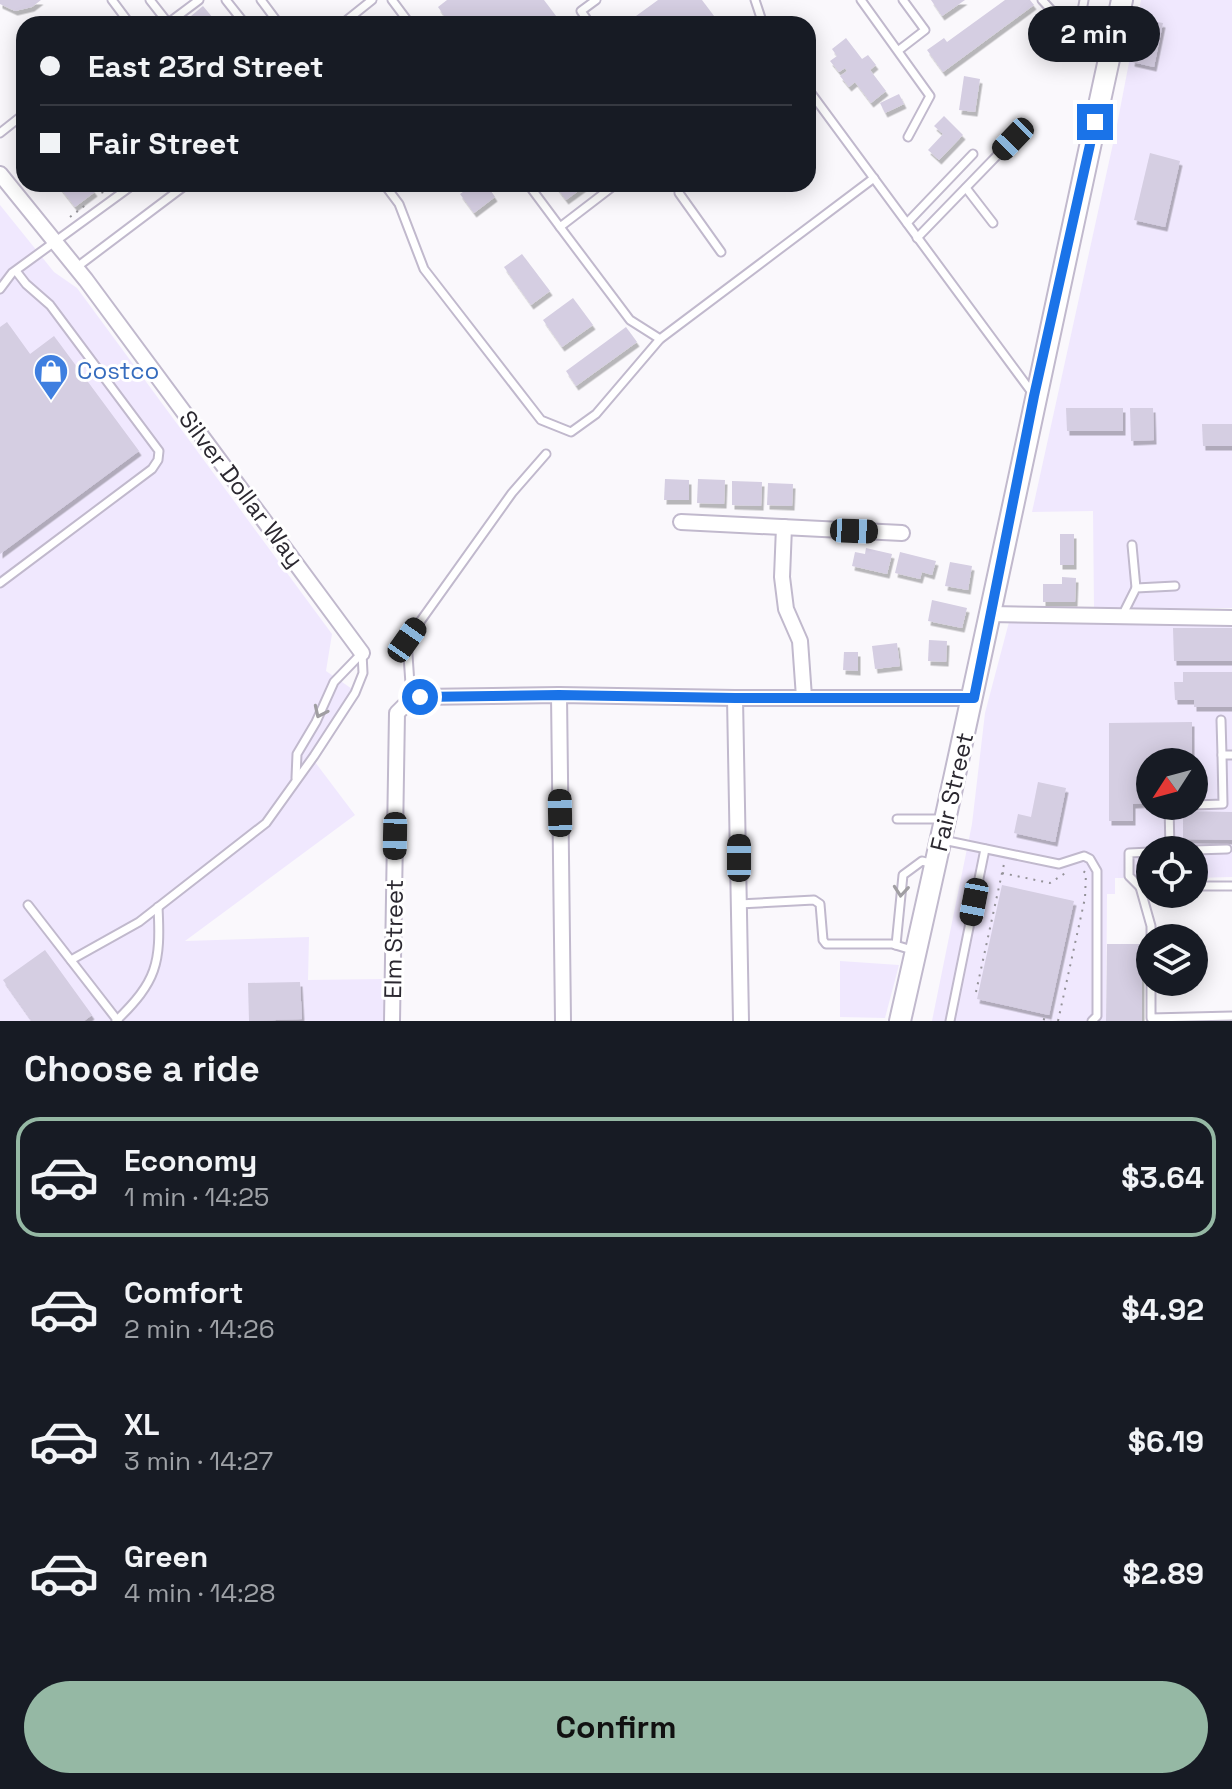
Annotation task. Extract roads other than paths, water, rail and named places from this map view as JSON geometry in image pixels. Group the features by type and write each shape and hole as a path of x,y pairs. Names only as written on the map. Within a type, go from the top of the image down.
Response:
{"street":[{"name":"Fair Street","path":"900,1021 906,948 936,864 974,698 1034,396 1122,0"},
{"name":"Silver Dollar Way","path":"0,174 76,268 362,653"},
{"path":"681,522 902,533"},
{"path":"784,527 784,599 800,641 804,697"},
{"path":"990,614 1232,618"},
{"path":"559,695 563,1021"},
{"path":"411,699 559,695 974,698"},
{"path":"735,698 741,1021"},
{"name":"Elm Street","path":"392,1021 397,713 411,699"}],"lane":[{"path":"178,16 199,0"},
{"path":"226,0 239,16"},
{"path":"352,16 372,0"},
{"path":"861,0 930,96 908,137"},
{"path":"899,50 925,30 903,0"},
{"path":"1042,0 1077,38 1084,0"},
{"path":"584,16 581,11 591,1"},
{"path":"816,100 1034,396"},
{"path":"0,133 16,120"},
{"path":"917,238 1013,139"},
{"path":"907,223 973,154"},
{"path":"390,192 399,204 424,269 541,420 571,432 596,414 660,339 874,178"},
{"path":"966,188 993,223"},
{"path":"0,289 16,271 123,192"},
{"path":"76,268 176,192"},
{"path":"534,192 630,320 660,339"},
{"path":"560,227 606,192"},
{"path":"679,193 721,252"},
{"path":"0,583 152,469 159,451 50,305 16,271"},
{"path":"411,699 407,640 512,493 546,454"},
{"path":"1125,617 1125,610 1136,588 1132,545"},
{"path":"1136,588 1175,586"},
{"path":"296,780 297,754 334,682 362,653"},
{"path":"71,960 139,922 266,823 355,693 363,673 362,653"},
{"path":"1208,805 1223,804 1221,720"},
{"path":"1222,755 1232,755"},
{"path":"897,819 944,829 985,849 1059,864 1077,857 1090,859 1097,871 1097,1016 1092,1021"},
{"path":"950,1021 985,849"},
{"path":"1208,850 1227,849"},
{"path":"1136,853 1129,853 1129,876 1136,883"},
{"path":"739,904 814,900 820,904 826,944 906,948 903,875 922,861 936,864"},
{"path":"1208,886 1232,886"},
{"path":"28,905 117,1021 148,986 160,949 158,907"},
{"path":"1151,996 1151,1018 1232,1016"}],"place":[{"name":"Costco","path":"51,402"}]}
